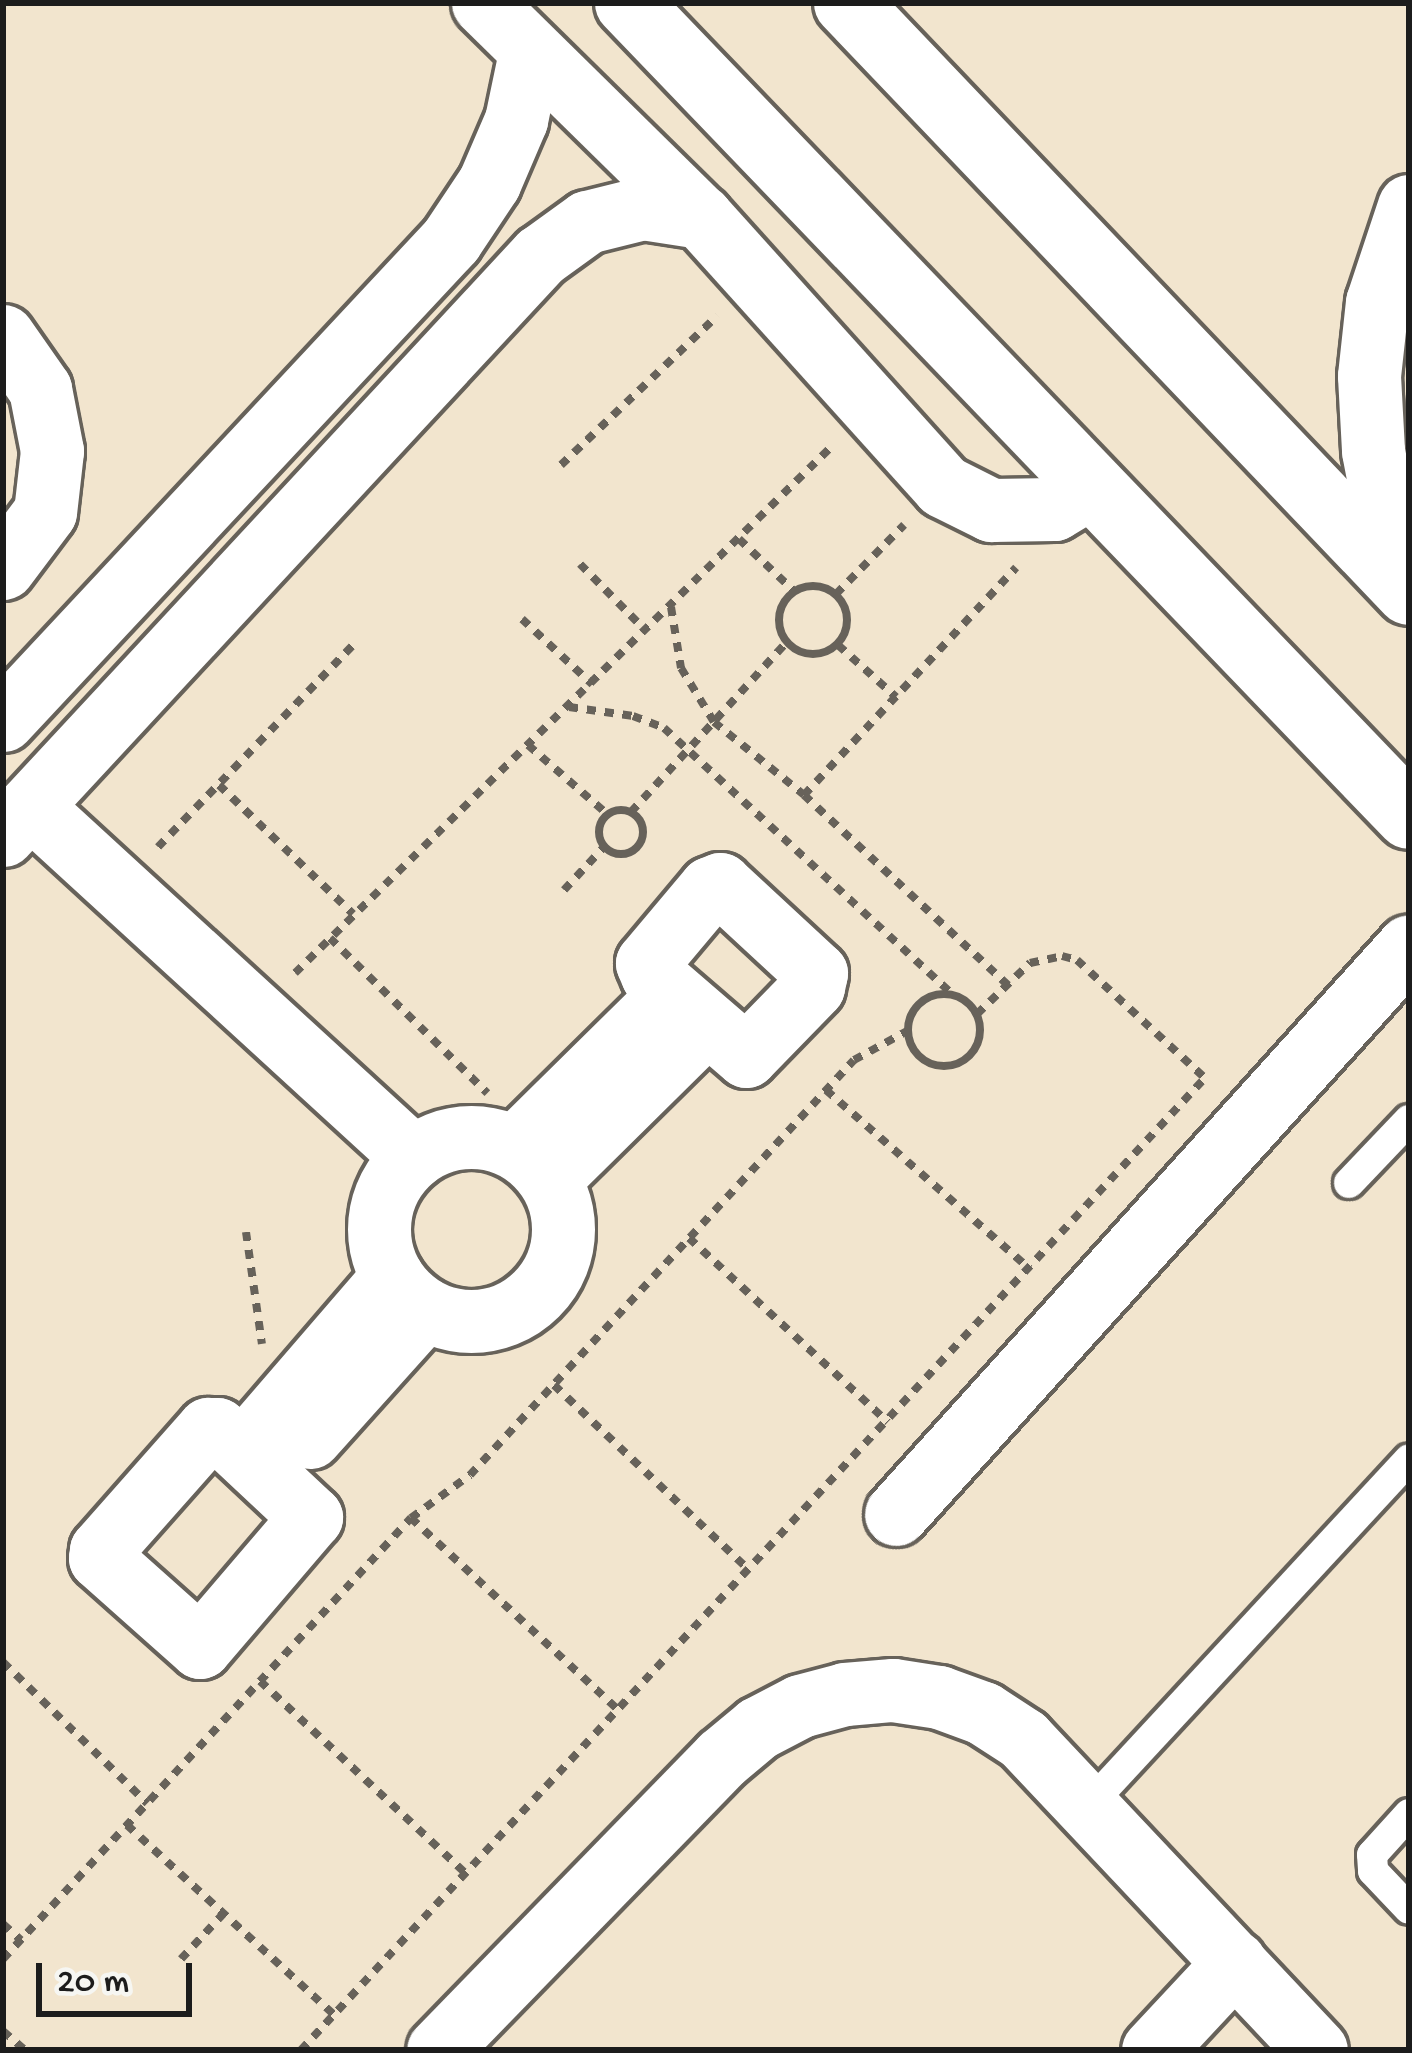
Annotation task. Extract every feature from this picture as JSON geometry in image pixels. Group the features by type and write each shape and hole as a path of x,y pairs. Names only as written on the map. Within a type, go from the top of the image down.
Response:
{"street":[{"path":"483,3 701,217 943,486 991,510 1073,498"},
{"path":"628,3 1073,498 1383,762 1409,817"},
{"path":"847,3 1409,588"},
{"path":"3,720 451,239 489,183 516,120 530,52"},
{"path":"1409,206 1377,302 1370,376 1372,451 1387,524 1409,588"},
{"path":"413,1157 119,888 16,820 540,256 587,222 643,208 701,217"},
{"path":"3,336 40,389 52,451 45,512 3,568"},
{"path":"896,1514 1227,1099 1409,946"},
{"path":"531,1154 688,1008"},
{"path":"463,1138 531,1154 562,1209 564,1236 545,1285 526,1304 476,1322 409,1293 382,1253 383,1200 413,1157 463,1138"},
{"path":"262,1448 409,1293"},
{"path":"438,2050 722,1758 758,1728 800,1706 845,1694 892,1690 939,1697 983,1714 1023,1738 1316,2050"},
{"path":"1153,2050 1234,1962"}],"lane":[{"path":"1349,1183 1409,1120"},
{"path":"1089,1805 1409,1460"},
{"path":"1409,1814 1372,1856 1372,1871 1409,1909"}],"path":[{"path":"562,465 756,278"},
{"path":"255,1012 872,406"},
{"path":"836,593 943,486"},
{"path":"804,795 1028,555 1073,498"},
{"path":"739,539 794,591"},
{"path":"580,564 646,631"},
{"path":"808,586 836,593 848,619 838,645 812,654 788,642 780,615 794,591 808,586"},
{"path":"670,607 681,668 714,722 804,795 1008,985"},
{"path":"522,619 592,683"},
{"path":"528,745 608,814 631,812 788,642"},
{"path":"119,888 353,645"},
{"path":"838,645 896,698"},
{"path":"568,707 633,716 664,728 977,1014"},
{"path":"219,785 353,914"},
{"path":"604,847 628,854 639,846 641,821 631,812"},
{"path":"604,847 600,824 608,814"},
{"path":"564,890 604,847"},
{"path":"330,938 531,1154"},
{"path":"301,2050 1030,1270 1227,1099 1077,960 1062,956 1030,963 977,1014 977,1046 952,1066 921,1059 907,1030"},
{"path":"3,1959 411,1518 470,1475 854,1060 907,1030 921,1002 952,994"},
{"path":"826,1090 1030,1270"},
{"path":"246,1232 262,1448"},
{"path":"689,1238 888,1422"},
{"path":"554,1385 749,1570"},
{"path":"411,1518 618,1710"},
{"path":"3,1662 147,1804"},
{"path":"260,1682 466,1874"},
{"path":"128,1825 334,2015"},
{"path":"181,1959 223,1914"},
{"path":"3,1924 21,1940"},
{"path":"3,2031 25,2050"}]}
